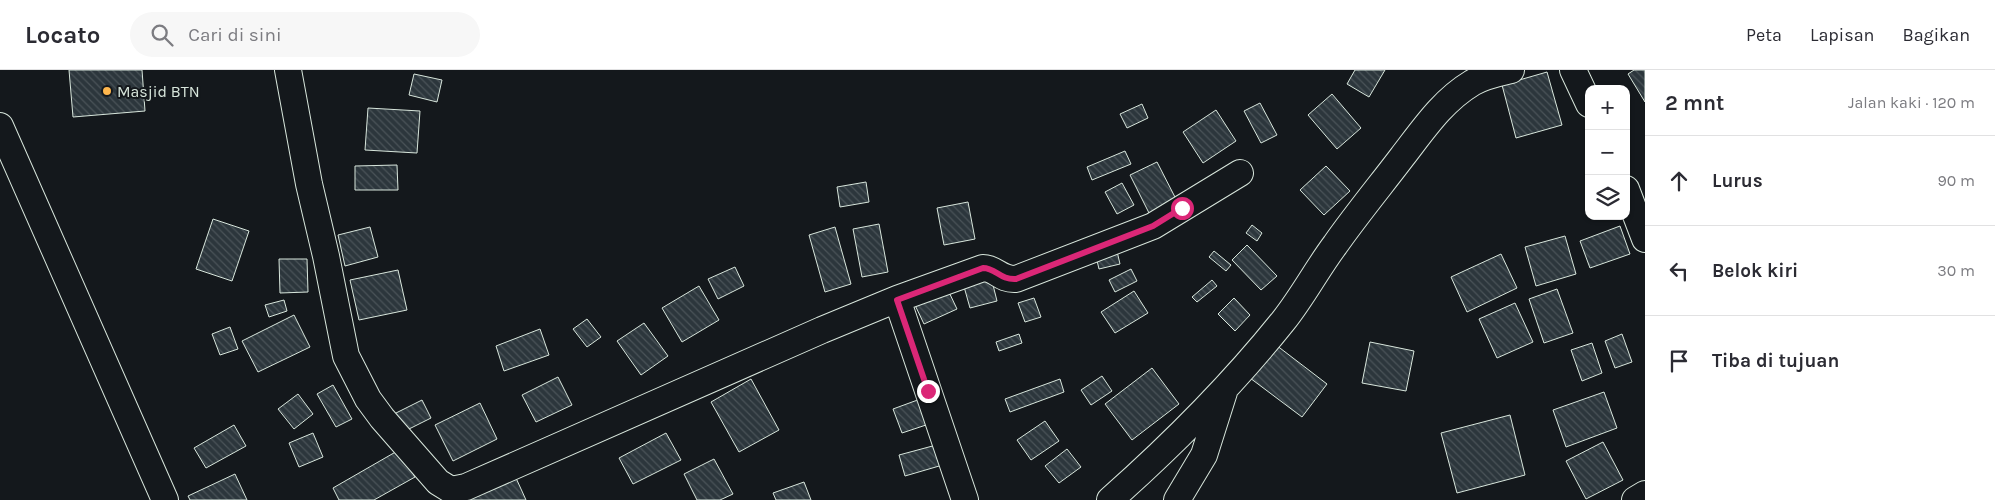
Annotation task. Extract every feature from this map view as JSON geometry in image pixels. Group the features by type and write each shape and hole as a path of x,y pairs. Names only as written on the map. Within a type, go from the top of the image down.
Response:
{"street":[{"path":"288,70 309,184 328,264 346,356 358,383 378,412 418,460 446,488 458,489 466,487 822,330 983,268 990,268 1000,277 1009,280 1024,276 1153,226 1240,174"},
{"path":"1110,500 1225,389 1285,319 1335,245 1429,122 1446,103 1473,82 1486,76 1511,70"},
{"path":"1573,70 1585,96"},
{"path":"0,126 165,500"},
{"path":"0,164 148,500"},
{"path":"1630,200 1645,239"},
{"path":"897,300 965,500"},
{"path":"1177,500 1204,455 1225,389"},
{"path":"1635,500 1645,494"}],"building":[{"name":"Masjid BTN","path":"69,70 142,70 145,111 73,117"},
{"path":"1355,70 1385,70 1369,97 1347,84"},
{"path":"1634,70 1645,70 1645,102 1628,74"},
{"path":"1547,72 1562,125 1516,138 1502,85"},
{"path":"414,74 442,80 437,102 409,95"},
{"path":"1332,94 1361,128 1337,149 1308,115"},
{"path":"1260,103 1277,135 1261,143 1244,111"},
{"path":"1142,104 1148,118 1127,128 1120,114"},
{"path":"368,108 420,111 417,153 365,150"},
{"path":"1216,110 1236,141 1203,163 1183,132"},
{"path":"1125,151 1131,164 1092,180 1087,167"},
{"path":"1157,162 1177,201 1150,215 1130,175"},
{"path":"397,165 398,190 355,190 355,166"},
{"path":"1326,166 1350,191 1324,215 1300,190"},
{"path":"866,182 869,202 840,207 837,187"},
{"path":"1122,183 1134,205 1117,214 1105,192"},
{"path":"968,202 975,239 944,245 937,208"},
{"path":"213,219 249,231 232,281 196,269"},
{"path":"879,224 888,272 862,277 853,229"},
{"path":"1252,225 1262,233 1257,241 1246,233"},
{"path":"1620,226 1630,254 1590,268 1580,241"},
{"path":"370,227 378,257 345,266 338,235"},
{"path":"835,227 851,284 825,292 809,235"},
{"path":"1565,236 1576,274 1536,286 1525,247"},
{"path":"1247,245 1277,276 1261,290 1232,260"},
{"path":"1116,247 1120,264 1099,269 1095,252"},
{"path":"1214,251 1231,265 1226,271 1209,257"},
{"path":"1501,254 1517,288 1467,312 1451,277"},
{"path":"279,259 307,259 308,292 280,293"},
{"path":"735,267 744,286 718,299 708,279"},
{"path":"989,269 997,301 970,308 961,276"},
{"path":"1131,269 1137,281 1115,292 1109,280"},
{"path":"398,270 407,310 359,320 350,280"},
{"path":"1212,280 1217,286 1197,302 1192,297"},
{"path":"699,286 719,320 682,342 662,308"},
{"path":"947,288 957,309 924,324 914,303"},
{"path":"1557,289 1573,333 1544,343 1529,299"},
{"path":"1134,291 1148,313 1115,333 1101,312"},
{"path":"1034,298 1041,317 1025,322 1018,303"},
{"path":"1234,298 1250,315 1235,331 1218,314"},
{"path":"284,300 287,311 269,317 265,305"},
{"path":"1515,303 1533,342 1497,358 1479,319"},
{"path":"294,315 310,347 258,372 242,341"},
{"path":"587,319 601,337 587,347 573,329"},
{"path":"644,323 668,356 641,375 617,341"},
{"path":"230,327 238,349 220,355 212,334"},
{"path":"540,329 549,355 504,371 496,346"},
{"path":"1019,334 1022,343 999,351 996,342"},
{"path":"1622,334 1632,362 1615,368 1605,341"},
{"path":"1370,342 1414,351 1406,391 1362,383"},
{"path":"1592,343 1602,373 1582,381 1571,350"},
{"path":"1276,345 1327,384 1302,417 1250,378"},
{"path":"1152,368 1179,404 1132,440 1105,404"},
{"path":"1102,376 1112,391 1091,405 1081,390"},
{"path":"558,377 572,405 536,422 522,395"},
{"path":"751,379 779,430 739,452 711,402"},
{"path":"1060,379 1064,392 1010,412 1005,399"},
{"path":"333,385 352,419 336,427 317,394"},
{"path":"1604,392 1617,428 1566,447 1553,410"},
{"path":"298,394 313,414 294,429 278,409"},
{"path":"923,398 932,423 902,433 893,409"},
{"path":"422,400 431,418 399,434 390,416"},
{"path":"480,403 497,439 453,461 435,425"},
{"path":"1510,415 1525,475 1457,493 1441,433"},
{"path":"1045,421 1059,441 1031,460 1017,440"},
{"path":"234,425 246,446 206,468 194,448"},
{"path":"313,433 323,457 299,467 289,443"},
{"path":"666,433 681,460 633,484 619,458"},
{"path":"1603,442 1623,480 1586,499 1566,461"},
{"path":"940,444 946,464 905,476 899,455"},
{"path":"1067,449 1081,467 1059,483 1045,466"},
{"path":"399,450 415,477 374,500 339,500 333,488"},
{"path":"714,459 733,494 720,500 697,500 684,474"},
{"path":"235,474 247,500 190,500 188,496"},
{"path":"516,478 526,500 470,500 470,499"},
{"path":"804,482 811,500 776,500 773,493"}],"place":[{"name":"Masjid BTN","path":"107,91"}],"route":[{"path":"928,391 897,300 983,268 990,268 1000,277 1009,280 1016,279 1153,226 1182,208"}]}
